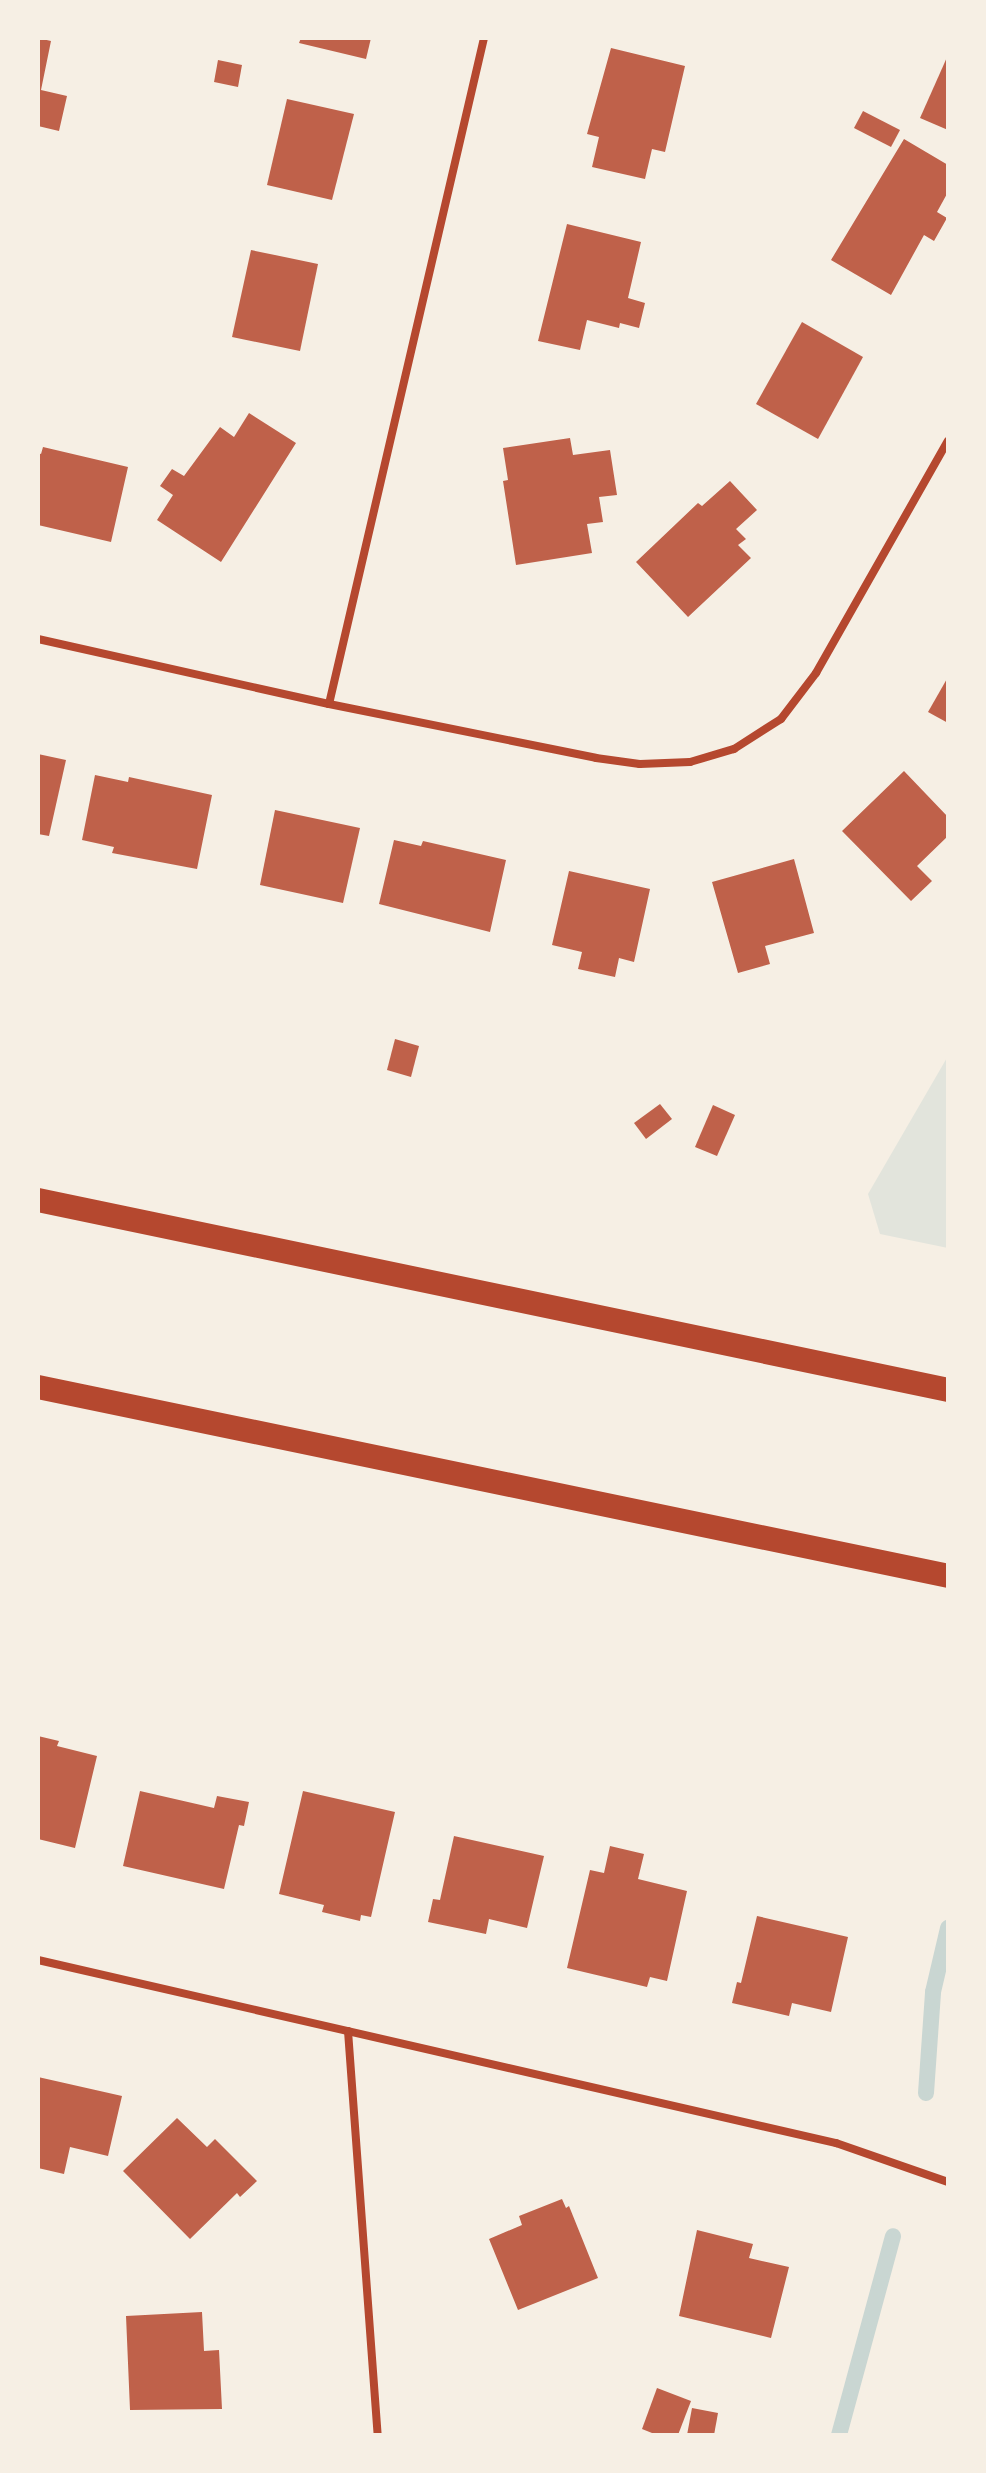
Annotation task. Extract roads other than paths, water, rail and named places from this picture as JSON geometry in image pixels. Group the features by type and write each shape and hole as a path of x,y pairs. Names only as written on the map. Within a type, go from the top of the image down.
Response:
{"highway":[{"path":"38,1200 948,1390"},
{"path":"38,1387 948,1576"}],"street":[{"path":"329,704 484,38"},
{"path":"38,639 329,704 640,764 690,762 734,749 781,719 816,673 948,441"},
{"path":"38,1960 836,2143 948,2182"},
{"path":"348,2031 378,2435"}],"waterway":[{"path":"926,2093 933,1992 948,1928"},
{"path":"839,2435 893,2236"}]}
